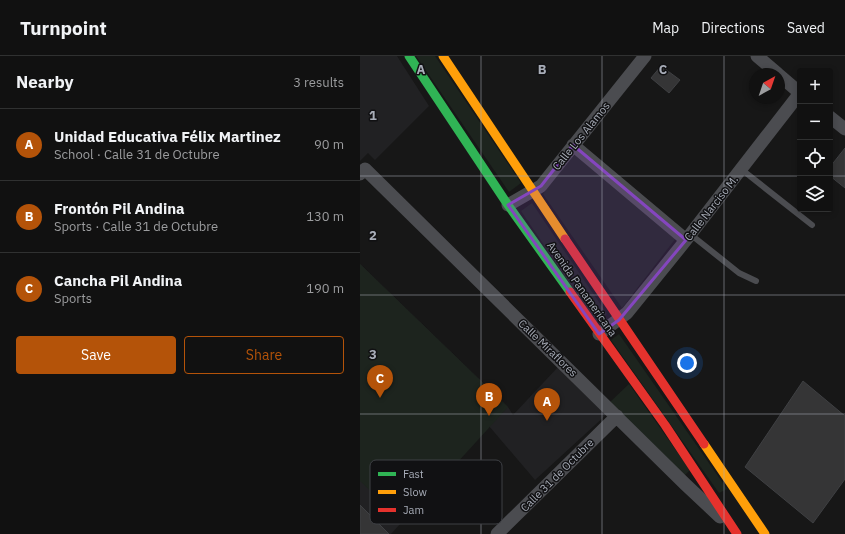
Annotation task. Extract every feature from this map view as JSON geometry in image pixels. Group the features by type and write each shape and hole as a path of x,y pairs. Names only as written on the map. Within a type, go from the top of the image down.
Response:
{"main road":[{"name":"Avenida Panamericana","path":"409,56 508,205 665,425 736,533"},
{"name":"Avenida Panamericana","path":"443,56 532,192 765,534"}],"street":[{"name":"Calle Los Alamos","path":"508,205 541,186 645,56"},
{"path":"757,56 771,68"},
{"path":"785,80 797,90"},
{"name":"Calle Narciso M.","path":"599,334 627,313 797,97"},
{"path":"833,119 845,129"},
{"path":"574,145 688,237"},
{"name":"Calle Miraflores","path":"360,174 365,169 736,533"},
{"name":"Calle 31 de Octubre","path":"497,534 617,416"},
{"path":"736,533 754,518"}],"lane":[{"path":"741,169 812,225"},
{"path":"688,237 739,273 756,281"}],"highlighted area":[{"path":"573,145 686,240 619,320 599,334 508,205 541,186"}],"shaded area":[{"path":"360,56 397,56 429,106 375,160 368,153 360,161"},
{"path":"416,56 435,56 521,183 509,192"},
{"path":"575,153 676,238 622,308 543,194"},
{"path":"532,203 607,314 596,322 521,211"},
{"path":"360,264 508,407 513,415 559,366 607,414 535,480 489,426 458,460 370,460 370,524 400,524 391,534 360,534"},
{"path":"360,264 508,407 460,460 370,460 370,491 360,481"},
{"path":"619,334 727,489 719,493 611,340"},
{"path":"629,384 690,470 684,476 610,402"}],"building":[{"path":"661,66 680,80 669,93 651,78"},
{"path":"845,148 845,188 833,178 833,163"},
{"path":"803,381 845,416 845,479 813,523 745,467"},
{"path":"360,505 370,515 370,524 379,524 389,534 360,534"}],"traffic: fast":[{"path":"409,56 508,205 570,292"}],"traffic: slow":[{"path":"443,56 565,239"},
{"path":"704,444 765,534"}],"traffic: jam":[{"path":"565,239 704,444"},
{"path":"570,292 665,425 737,534"}],"place":[{"name":"Cancha Pil Andina","path":"380,398"},
{"name":"Frontón Pil Andina","path":"489,416"},
{"name":"Unidad Educativa Félix Martinez","path":"547,421"}]}
